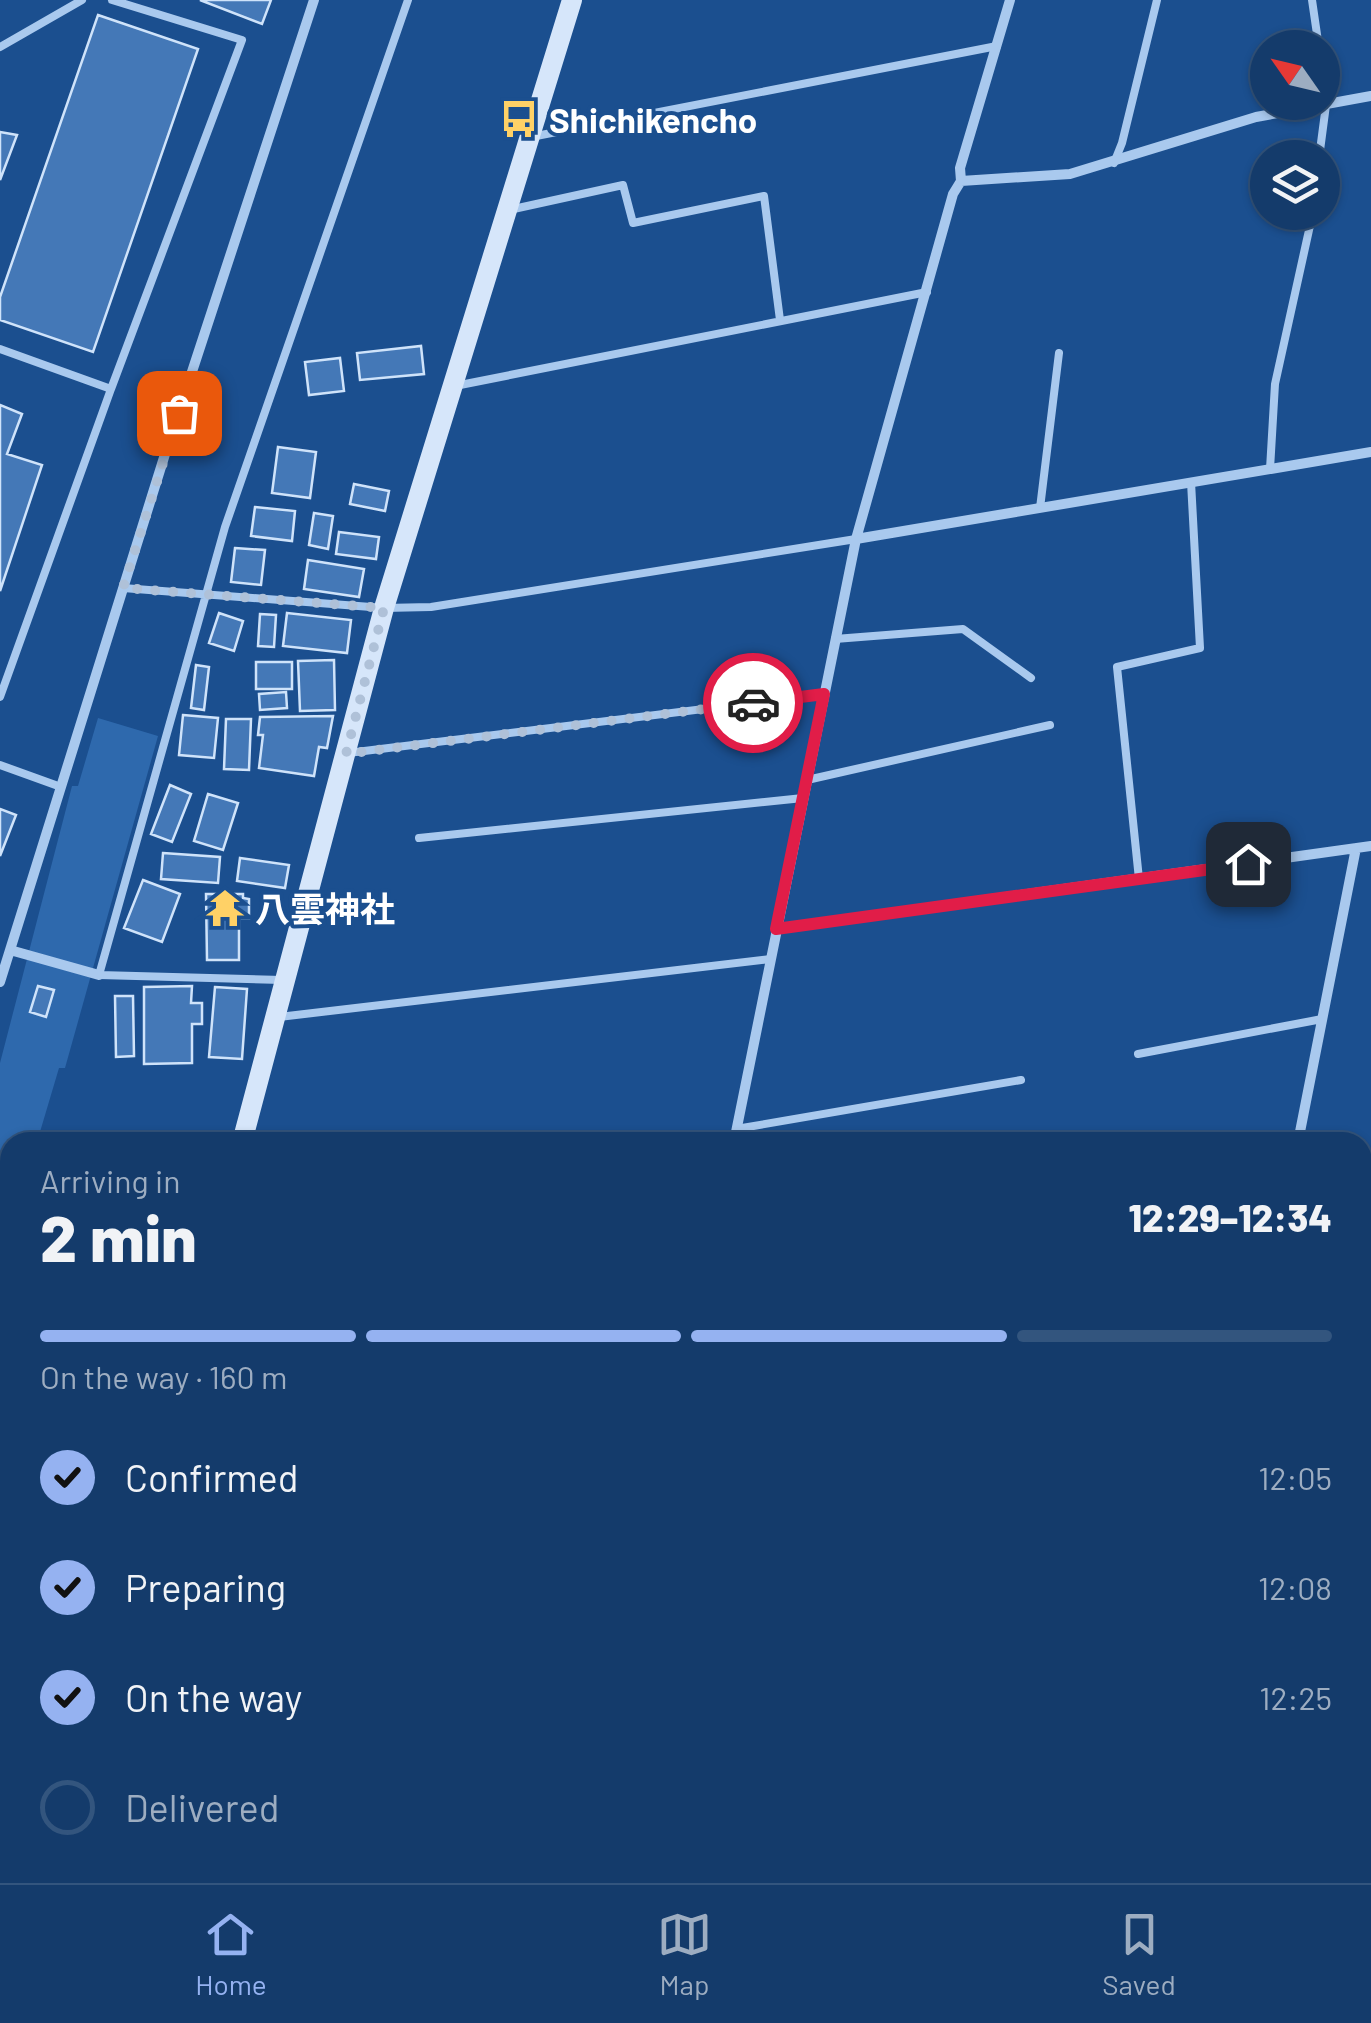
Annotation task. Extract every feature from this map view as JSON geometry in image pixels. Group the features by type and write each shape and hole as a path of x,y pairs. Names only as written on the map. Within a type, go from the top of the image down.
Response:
{"street":[{"path":"0,982 314,0"},
{"path":"245,1132 384,608 572,0"},
{"path":"736,1132 856,539 1010,0"},
{"path":"1340,102 1371,96"},
{"path":"961,182 1070,174 1250,120"},
{"path":"856,539 1371,452"},
{"path":"776,929 1371,846"},
{"path":"1300,1132 1356,848"},
{"path":"10,950 99,975"}],"lane":[{"path":"0,47 82,0"},
{"path":"0,697 242,40 112,0"},
{"path":"284,980 99,975 225,527 408,0"},
{"path":"1114,163 1157,0"},
{"path":"1312,0 1316,30"},
{"path":"529,138 997,46"},
{"path":"506,210 622,185 633,223 764,196 780,320"},
{"path":"1270,469 1275,384 1309,230"},
{"path":"451,387 926,292"},
{"path":"0,349 111,389"},
{"path":"1040,508 1059,353"},
{"path":"1139,879 1117,666 1200,648 1192,482"},
{"path":"123,588 384,608 432,607 856,539"},
{"path":"835,640 963,629 1031,678"},
{"path":"346,754 824,694"},
{"path":"807,780 1050,725"},
{"path":"0,765 61,787"},
{"path":"419,838 803,798"},
{"path":"274,1017 771,958"},
{"path":"1138,1054 1322,1019"},
{"path":"736,1129 1020,1080"}],"shaded area":[{"path":"98,718 158,736 65,1068 59,1068 40,1132 0,1132 0,1063 72,786 78,786"}],"building":[{"path":"200,0 271,0 262,24"},
{"path":"98,15 198,49 93,352 0,320 0,297"},
{"path":"0,132 17,135 0,180"},
{"path":"421,346 424,374 360,380 357,353"},
{"path":"340,358 344,391 309,395 305,362"},
{"path":"0,405 22,414 7,454 42,465 0,591"},
{"path":"278,447 316,452 310,498 272,493"},
{"path":"354,484 389,491 385,511 350,504"},
{"path":"255,507 295,511 292,541 251,536"},
{"path":"314,513 333,516 328,549 309,545"},
{"path":"339,532 379,537 376,559 336,554"},
{"path":"235,548 265,550 261,585 231,582"},
{"path":"308,560 364,569 359,597 304,589"},
{"path":"219,613 243,621 234,651 209,643"},
{"path":"287,613 351,620 347,653 283,646"},
{"path":"260,614 276,615 274,647 258,646"},
{"path":"334,660 335,710 300,711 298,661"},
{"path":"256,662 292,662 292,689 256,689"},
{"path":"196,665 209,667 204,710 191,708"},
{"path":"286,692 287,708 260,710 259,694"},
{"path":"183,715 218,718 214,758 179,755"},
{"path":"333,716 327,748 319,747 314,776 259,768 263,735 258,735 260,717"},
{"path":"226,719 251,719 249,770 224,769"},
{"path":"170,785 191,794 172,842 151,834"},
{"path":"208,794 238,803 223,850 194,841"},
{"path":"0,809 16,815 0,856"},
{"path":"163,853 220,857 218,883 161,879"},
{"path":"240,858 289,865 285,888 237,881"},
{"path":"143,880 180,894 162,942 124,928"},
{"path":"206,894 243,894 243,898 249,899 249,918 239,918 239,960 207,960"},
{"path":"38,986 54,990 46,1017 30,1012"},
{"path":"192,986 191,1003 202,1003 202,1024 192,1024 192,1063 144,1064 144,987"},
{"path":"215,987 247,989 242,1059 209,1057"},
{"path":"115,996 133,996 134,1056 116,1057"}],"way so far":[{"path":"179,413 123,588 384,608 346,754 753,703"}],"place":[{"name":"Shichikencho","path":"519,119"},
{"name":"八雲神社","path":"225,908"}],"route":[{"path":"753,703 824,694 776,929 1248,864"}]}
